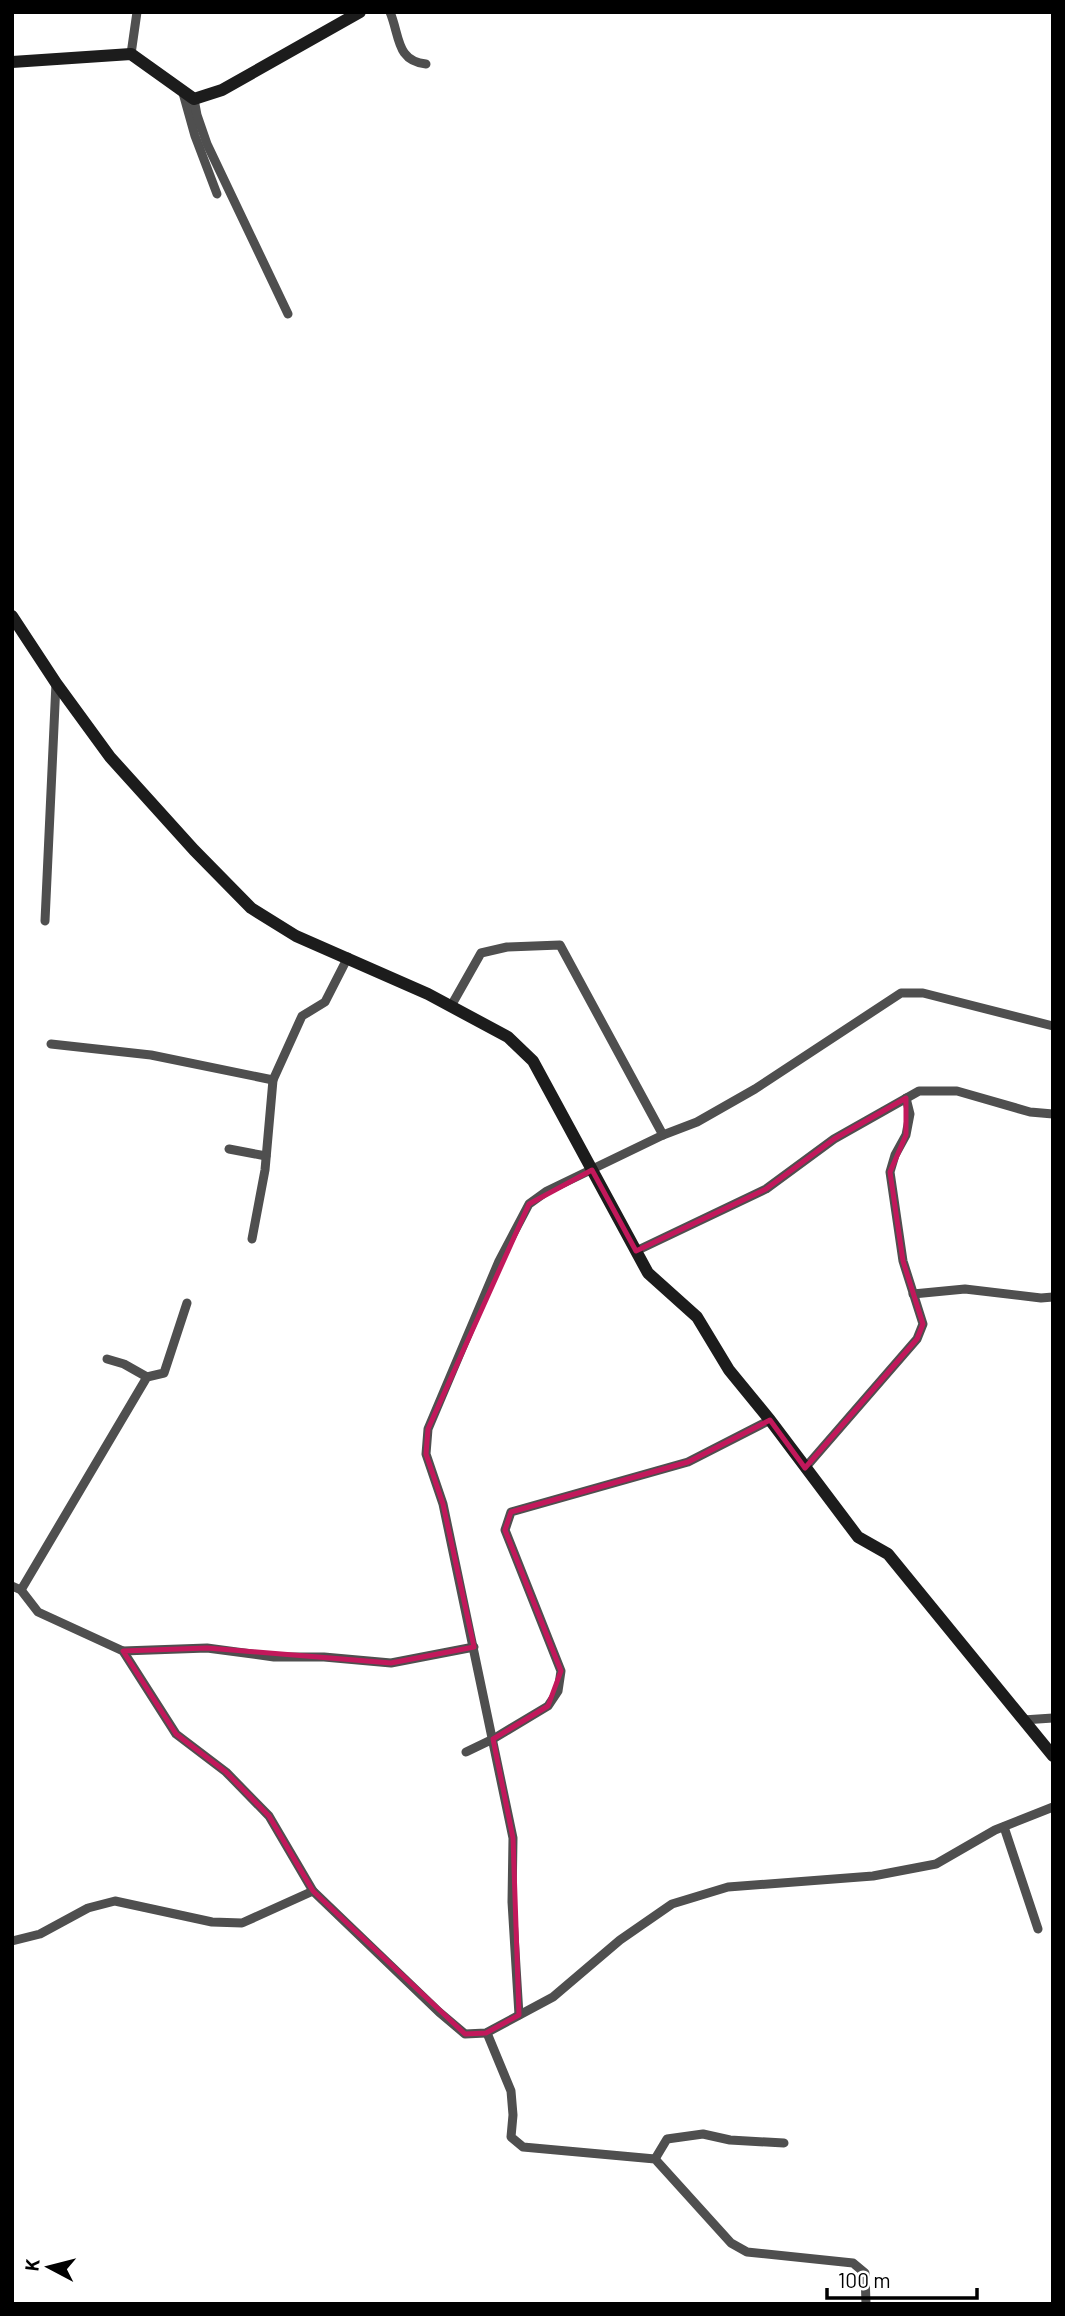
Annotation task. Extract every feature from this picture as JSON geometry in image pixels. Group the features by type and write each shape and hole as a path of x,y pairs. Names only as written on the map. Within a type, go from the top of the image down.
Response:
{"street":[{"path":"131,54 137,12"},
{"path":"189,96 222,90 360,12"},
{"path":"390,12 403,54 412,62 426,64"},
{"path":"12,62 131,54 189,96 207,145 288,314"},
{"path":"189,96 195,136 217,194"},
{"path":"12,616 56,683 110,757 251,908 296,936 348,957 451,1006 508,1037 533,1061 648,1273 697,1317 729,1370 858,1537 888,1554 1053,1756"},
{"path":"45,921 56,683"},
{"path":"451,1006 481,953 508,947 560,945 663,1135"},
{"path":"252,1239 267,1156 273,1080 302,1016 325,1002 348,957"},
{"path":"519,2015 512,1902 513,1838 443,1504 426,1454 428,1429 499,1261 529,1204 547,1191 696,1122 755,1089 901,993 923,993 1053,1026"},
{"path":"51,1044 151,1055 273,1080"},
{"path":"636,1251 766,1189 834,1139 919,1091 957,1091 1030,1112 1053,1114"},
{"path":"806,1468 917,1339 923,1324 903,1261 890,1172 895,1155 906,1135 910,1114 906,1098"},
{"path":"229,1149 267,1156"},
{"path":"913,1294 965,1289 1053,1297"},
{"path":"107,1359 124,1364 147,1377 164,1374 187,1303"},
{"path":"147,1377 16,1588 38,1612 124,1650 207,1648 274,1657 324,1657 391,1663 474,1647"},
{"path":"466,1752 548,1706 558,1691 561,1671 505,1530 511,1512 688,1462 770,1420"},
{"path":"124,1650 176,1734 226,1772 269,1816 313,1891 465,2034 487,2033 553,1997 620,1940 672,1904 728,1887 873,1876 936,1864 1004,1827 1053,1807"},
{"path":"1023,1720 1053,1717"},
{"path":"1004,1827 1038,1929"},
{"path":"12,1941 40,1934 88,1908 115,1901 212,1922 243,1923 313,1891"},
{"path":"487,2033 511,2091 511,2137 523,2147 655,2159 732,2243 747,2252 853,2263 865,2273 866,2304"},
{"path":"655,2159 667,2139 703,2134 730,2140 784,2143"}],"highlighted area":[{"path":"906,1098 906,1135 890,1172 903,1261 923,1324 917,1339 805,1468 770,1420 688,1462 511,1512 505,1530 561,1671 548,1706 493,1739 513,1838 519,2015 486,2033 465,2034 313,1891 269,1816 226,1772 176,1734 123,1651 207,1648 391,1663 474,1647 443,1504 426,1454 428,1429 529,1204 592,1170 636,1251 766,1189 834,1139"}]}
